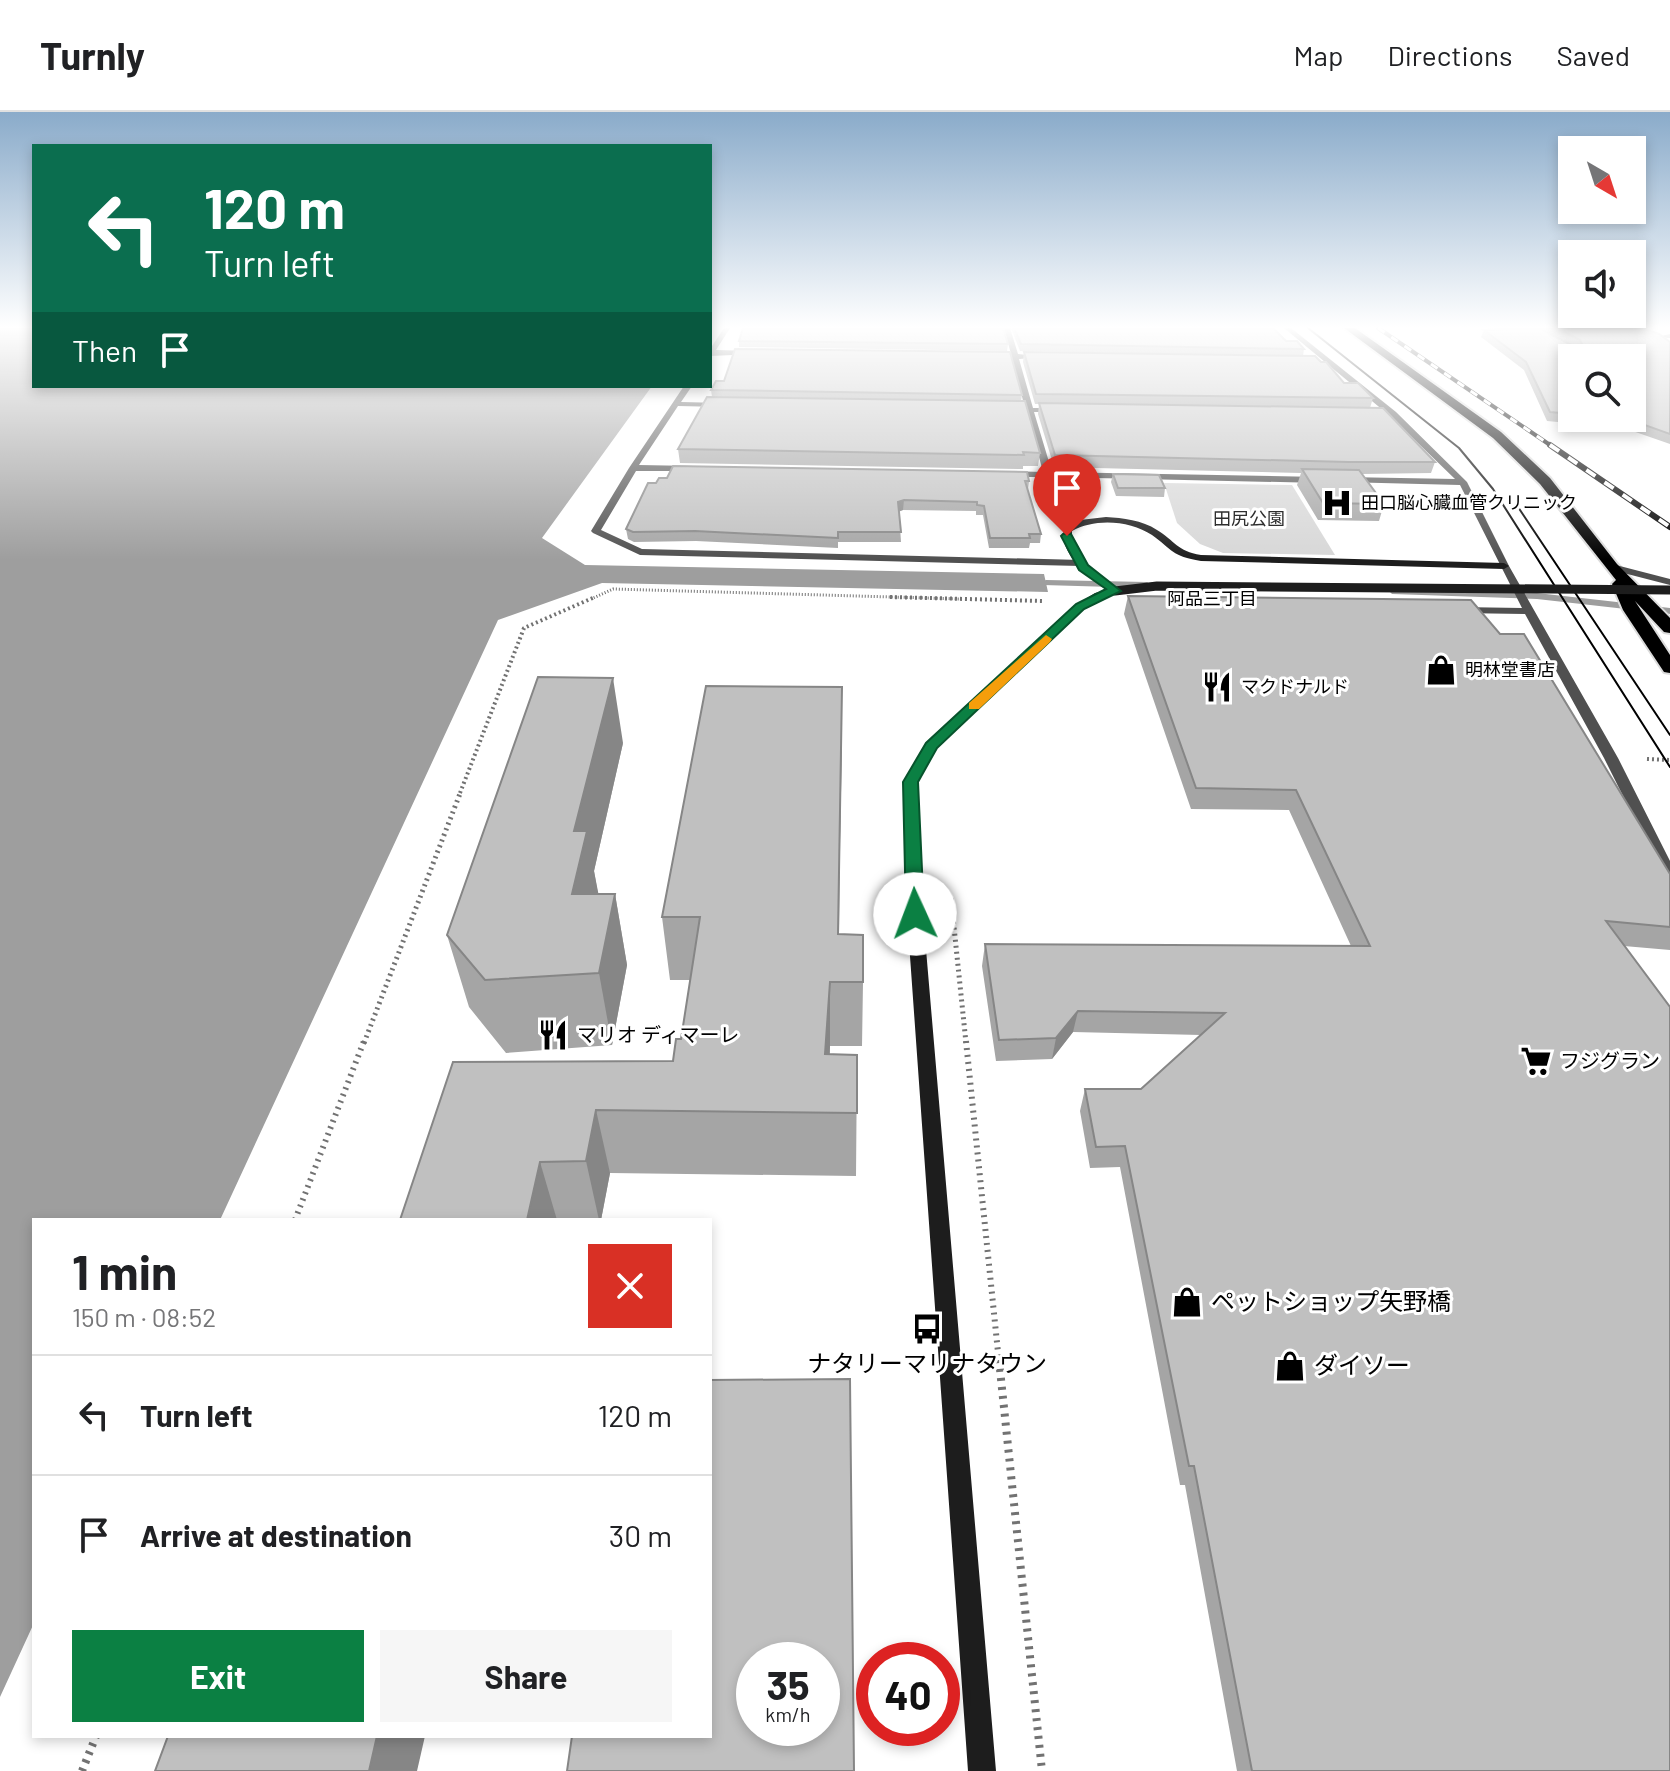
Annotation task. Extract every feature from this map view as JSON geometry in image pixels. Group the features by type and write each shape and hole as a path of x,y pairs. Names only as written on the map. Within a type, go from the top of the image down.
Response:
{"highway":[{"path":"1456,405 1497,435 1545,481 1612,567 1670,628"},
{"path":"1612,567 1631,610 1670,668"}],"street":[{"path":"674,405 596,531 640,552 1081,563"},
{"path":"1028,405 1059,514 1083,523"},
{"path":"1382,405 1463,482 1504,566 1611,758 1670,876"},
{"path":"998,410 1076,411"},
{"path":"1377,414 1393,414"},
{"path":"633,468 713,469"},
{"path":"999,474 1463,482"},
{"path":"1115,591 1081,563 1067,530 1083,523 1118,522 1146,528 1167,547 1187,557 1504,566"},
{"path":"1612,567 1670,582"},
{"path":"982,1771 915,914 911,782 931,746 1088,601 1115,591 1157,586 1670,590"},
{"path":"1441,610 1529,611"}],"path":[{"path":"296,1218 524,628 613,589 1088,601"},
{"path":"950,883 1042,1771"},
{"path":"82,1771 95,1738"}],"green space":[{"name":"田尻公園","path":"1164,483 1292,485 1335,555 1223,553 1200,544 1177,523"}],"shaded area":[{"path":"0,405 638,405 542,538 585,565 1044,574 1048,592 602,583 498,620 221,1218 32,1218 32,1627 0,1697"}],"building":[{"path":"702,405 1026,405 1040,453 1023,452 1024,455 678,449"},
{"path":"1040,405 1383,408 1435,462 1349,462 1055,455"},
{"path":"1547,405 1558,405 1558,413 1550,412"},
{"path":"1646,405 1670,405 1670,434 1646,425"},
{"path":"673,466 1027,472 1029,481 1025,481 1041,534 1029,534 1030,538 990,538 984,506 977,505 977,502 904,500 898,502 901,532 838,532 838,538 695,531 633,532 626,529 648,483 667,478"},
{"path":"1302,469 1359,470 1384,504 1323,503"},
{"path":"1113,474 1159,475 1165,488 1118,488"},
{"name":"フジグラン","path":"1128,596 1471,600 1500,634 1524,634 1670,874 1670,927 1606,921 1670,1007 1670,1771 1252,1771 1194,1466 1189,1466 1125,1146 1096,1147 1085,1089 1141,1089 1225,1013 1078,1011 1056,1038 999,1040 985,944 1370,946 1296,790 1196,788"},
{"path":"538,677 613,678 574,831 587,831 572,894 615,894 599,973 485,980 447,935"},
{"path":"706,686 842,687 838,934 863,935 863,982 830,982 825,1054 857,1055 857,1113 596,1110 586,1161 540,1162 527,1218 401,1218 453,1062 673,1061 676,1039 681,1039 700,917 662,917"},
{"path":"850,1379 854,1771 567,1771 572,1738 712,1738 712,1380"},
{"path":"167,1738 377,1738 369,1771 155,1771"}],"waterway":[{"path":"1046,583 1147,585"},
{"path":"1395,592 1537,596 1670,611"}],"tram line":[{"path":"1405,405 1459,448 1493,489 1670,767"},
{"path":"1516,504 1670,735"}],"railway":[{"path":"1492,405 1553,447"},
{"path":"1550,445 1670,527"}],"slow traffic":[{"path":"974,706 1046,639"}],"place":[{"name":"田口脳心臓血管クリニック","path":"1337,503"},
{"name":"明林堂書店","path":"1441,670"},
{"name":"マクドナルド","path":"1217,687"},
{"name":"マリオ ディマーレ","path":"553,1035"},
{"name":"フジグラン","path":"1536,1061"},
{"name":"ペットショップ矢野橋","path":"1187,1302"},
{"name":"ナタリーマリナタウン","path":"927,1329"},
{"name":"ダイソー","path":"1290,1366"}],"district":[{"name":"阿品三丁目","path":"1212,599"}],"route":[{"path":"915,914 911,782 931,746 1080,607 1099,595 1115,591 1083,567 1067,536"}]}
